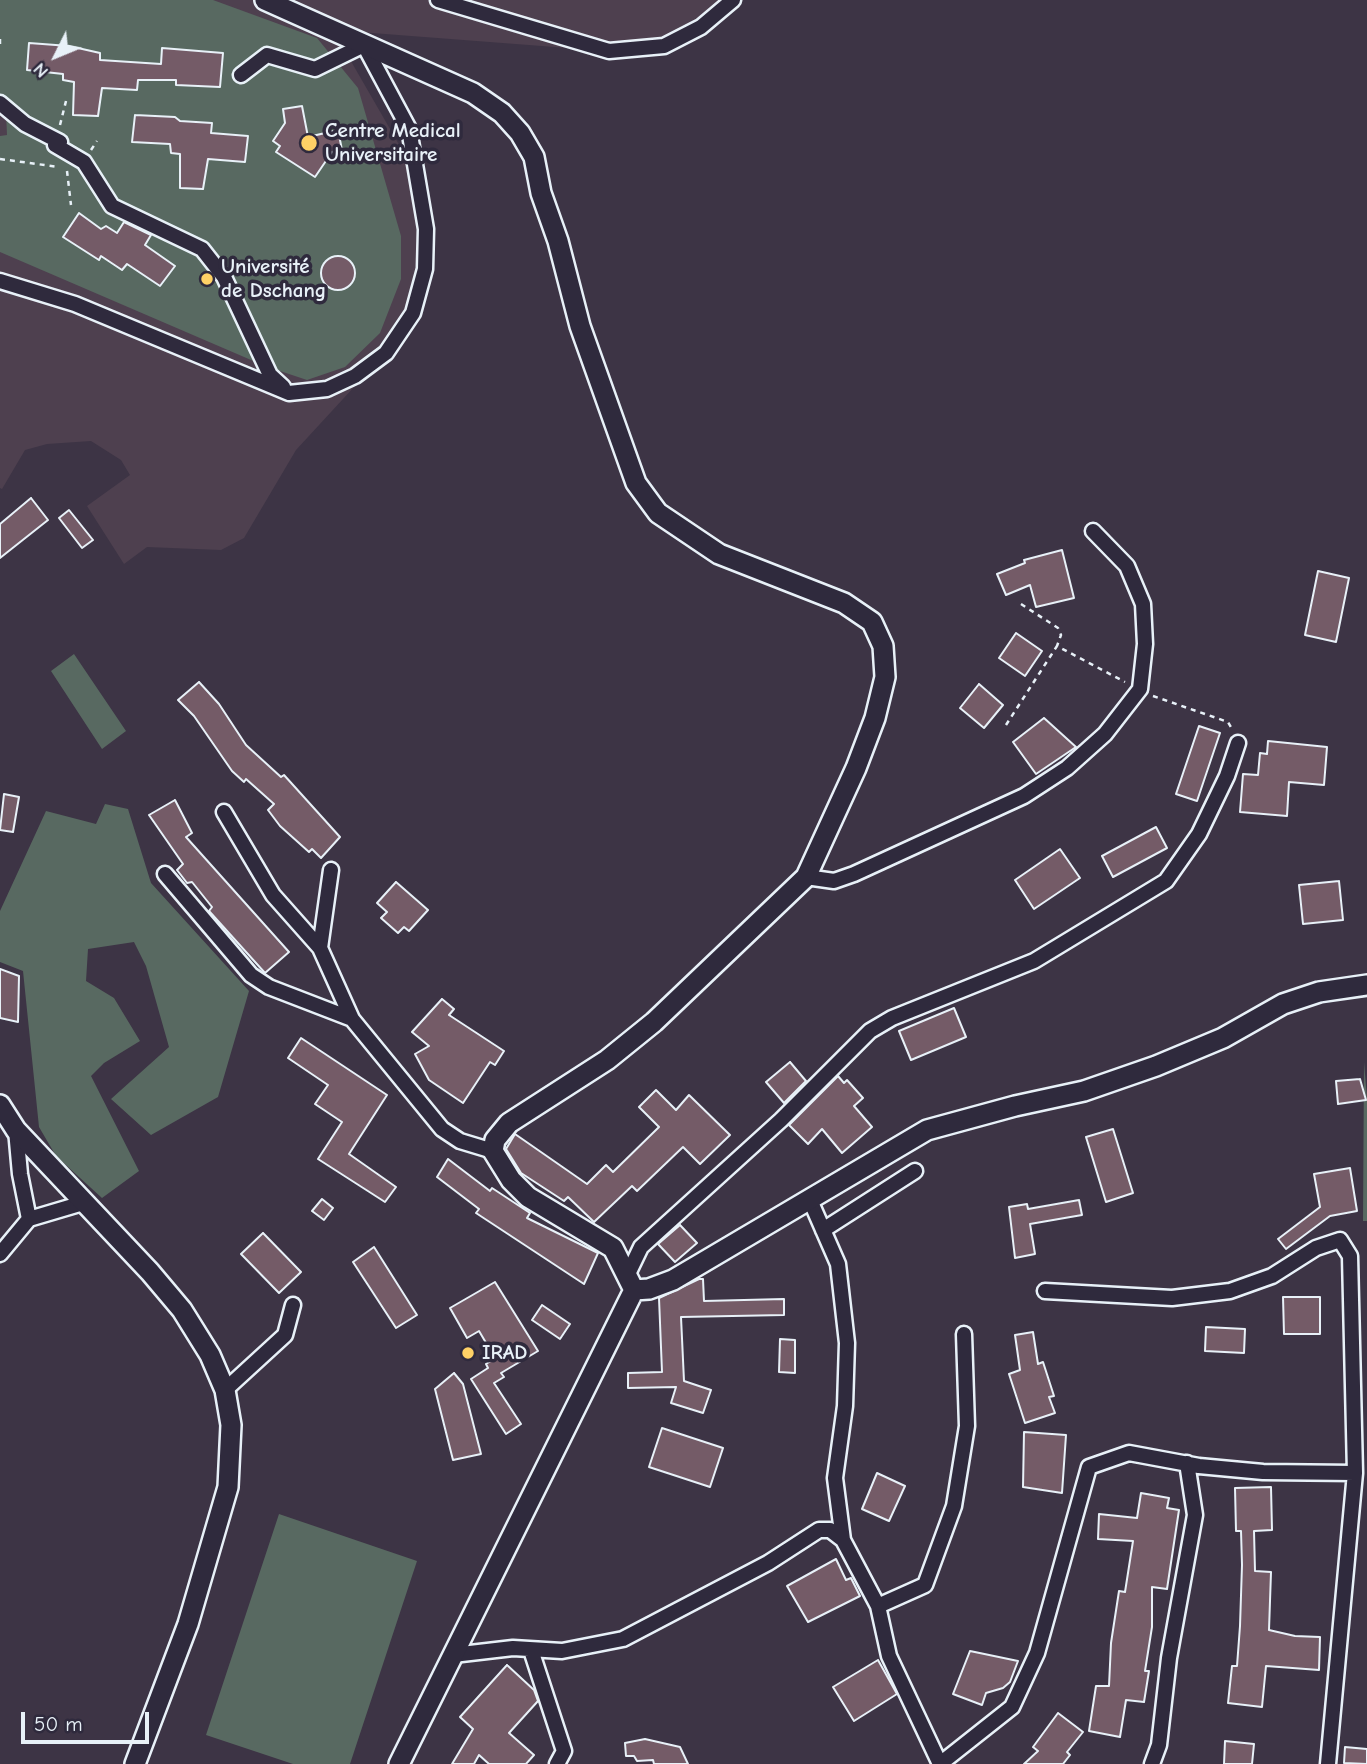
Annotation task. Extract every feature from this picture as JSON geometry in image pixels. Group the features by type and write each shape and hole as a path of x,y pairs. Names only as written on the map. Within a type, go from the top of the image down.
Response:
{"street":[{"path":"265,0 473,93 502,113 520,133 534,157 541,193 558,241 580,326 636,483 659,513 719,554 844,603 873,622 883,646 885,677 875,718 806,877 654,1022 607,1060 509,1123 495,1140 493,1151 511,1181 528,1197 613,1248 631,1282 649,1289 673,1280 926,1130 1084,1091 1156,1066 1223,1038 1283,1004 1319,992 1367,985"},
{"path":"438,0 609,51 664,46 701,27 733,0"},
{"path":"241,75 267,55 315,69 363,45"},
{"path":"0,281 75,304 289,393 327,390 355,376 386,352 413,313 425,269 426,229 409,130 363,45"},
{"path":"0,103 25,124 61,142 55,145 84,162 112,206 202,249 224,277 270,375 289,393"},
{"path":"806,877 834,881 854,874 1024,796 1067,768 1105,734 1140,689 1145,644 1143,604 1127,566 1093,531"},
{"path":"399,1764 631,1282 641,1247 781,1120 870,1031 892,1018 1034,961 1166,881 1199,834 1227,776 1238,743"},
{"path":"224,811 273,895 320,948 352,1019 442,1129 460,1141 493,1151"},
{"path":"320,948 331,870"},
{"path":"165,874 251,975 269,987 352,1019"},
{"path":"0,1105 16,1130 150,1272 182,1310 210,1355 225,1390 231,1425 228,1487 188,1624 135,1764"},
{"path":"16,1130 20,1174 29,1219"},
{"path":"823,1230 915,1171"},
{"path":"810,1200 838,1264 848,1343 845,1406 835,1478 843,1540 878,1606 889,1656 940,1764 1012,1707 1037,1653 1089,1467 1129,1453 1187,1464 1263,1472 1354,1473"},
{"path":"0,1254 29,1219 83,1203"},
{"path":"1045,1291 1172,1298 1230,1291 1272,1276 1316,1248 1340,1240 1350,1256 1354,1473 1328,1764"},
{"path":"225,1390 285,1335 293,1305"},
{"path":"878,1606 925,1585 954,1506 967,1426 964,1334"},
{"path":"1152,1764 1159,1745 1169,1658 1195,1515 1187,1464"},
{"path":"453,1655 513,1648 562,1651 623,1639 768,1563 819,1530 830,1530 843,1540"},
{"path":"531,1650 564,1751 557,1764"}],"path":[{"path":"0,159 78,170"},
{"path":"1006,725 1057,646 1061,635 1058,628 1021,604"},
{"path":"1057,646 1140,689 1228,722 1238,743"}],"shaded area":[{"name":"Université de Dschang","path":"0,0 725,0 660,43 607,51 333,30 405,155 421,243 408,315 366,374 296,450 244,538 221,550 147,547 124,564 87,506 130,475 121,460 91,441 47,444 25,450 2,489 0,488"}],"green space":[{"path":"0,0 213,0 317,38 358,88 401,236 401,279 380,333 345,367 307,380 265,366 0,252 0,136 7,135 6,112 0,106"},
{"path":"74,654 126,731 102,749 51,671"},
{"path":"105,804 128,809 151,883 249,991 218,1097 151,1135 111,1099 169,1047 146,966 134,942 88,949 86,981 114,998 140,1041 104,1063 91,1076 139,1171 102,1198 56,1156 39,1127 23,971 0,962 0,911 46,811 96,824"},
{"path":"1364,1062 1367,1099 1367,1221 1363,1221"},
{"path":"279,1514 417,1561 350,1764 293,1764 206,1735"}],"building":[{"path":"29,43 69,46 100,53 100,60 161,64 162,48 223,53 220,87 176,85 176,80 138,80 137,90 102,88 98,116 73,115 74,82 63,80 63,74 27,70"},
{"name":"Centre Medical Universitaire","path":"302,106 308,137 338,130 342,150 332,152 315,177 276,152 280,146 273,141 285,123 283,109"},
{"path":"135,115 175,117 180,121 212,123 211,133 248,136 245,162 208,159 203,189 180,188 180,154 171,153 170,144 132,142"},
{"path":"79,213 101,229 106,226 117,233 124,222 151,235 145,245 175,266 160,286 127,264 122,270 101,256 99,260 63,237"},
{"path":"338,256 350,261 355,273 350,285 338,290 326,285 321,273 326,261"},
{"path":"31,498 48,520 0,558 0,524"},
{"path":"69,510 93,540 82,548 59,518"},
{"path":"1062,550 1074,598 1036,607 1030,585 1006,595 997,574 1025,563 1024,560"},
{"path":"1318,571 1349,578 1336,642 1305,635"},
{"path":"1016,633 1042,651 1025,676 999,658"},
{"path":"199,682 219,704 246,745 281,777 284,775 340,837 321,858 312,849 309,852 280,826 268,810 274,804 246,779 244,782 232,771 194,716 178,700"},
{"path":"979,684 1003,705 984,728 960,708"},
{"path":"1044,718 1076,747 1036,774 1013,742"},
{"path":"1199,726 1220,733 1197,801 1176,794"},
{"path":"1268,741 1327,747 1324,785 1289,782 1287,816 1240,812 1243,774 1258,775 1260,753 1267,754"},
{"path":"4,794 19,797 13,832 0,830"},
{"path":"175,800 192,833 186,837 289,952 265,973 209,911 212,907 192,882 187,883 177,870 183,864 149,815"},
{"path":"1156,827 1167,848 1113,877 1102,856"},
{"path":"1060,849 1080,878 1034,909 1015,880"},
{"path":"1339,881 1343,920 1303,924 1299,885"},
{"path":"396,882 428,910 409,931 404,927 398,933 381,918 387,912 377,903"},
{"path":"0,969 19,976 18,1022 0,1018"},
{"path":"442,999 454,1009 449,1015 504,1051 495,1065 490,1062 463,1103 429,1080 415,1054 429,1046 412,1032"},
{"path":"954,1008 966,1037 911,1060 899,1031"},
{"path":"301,1038 387,1095 349,1154 396,1187 385,1202 318,1159 342,1122 315,1104 328,1085 288,1058"},
{"path":"790,1062 806,1081 784,1103 766,1082"},
{"path":"838,1076 844,1083 847,1080 863,1098 854,1106 872,1127 842,1153 822,1129 808,1144 789,1125"},
{"path":"1360,1079 1366,1100 1338,1104 1336,1081"},
{"path":"656,1090 676,1110 689,1095 730,1135 700,1164 683,1147 637,1191 632,1186 594,1222 568,1197 564,1201 521,1173 506,1149 515,1134 587,1184 606,1165 613,1172 659,1127 639,1107"},
{"path":"1113,1129 1133,1193 1106,1202 1086,1137"},
{"path":"448,1159 490,1191 492,1188 530,1213 527,1218 598,1253 584,1284 476,1213 479,1209 437,1177"},
{"path":"1350,1168 1357,1211 1330,1216 1286,1249 1278,1239 1320,1207 1314,1174"},
{"path":"322,1199 333,1208 324,1220 312,1211"},
{"path":"1079,1200 1082,1215 1030,1224 1035,1254 1015,1258 1009,1207 1027,1204 1028,1209"},
{"path":"680,1225 697,1243 675,1262 658,1244"},
{"path":"263,1233 301,1272 279,1293 241,1254"},
{"path":"374,1247 417,1315 396,1328 353,1262"},
{"path":"703,1279 704,1301 784,1299 784,1315 681,1317 684,1381 711,1390 703,1413 671,1403 676,1387 628,1388 628,1373 662,1372 659,1298"},
{"path":"495,1282 538,1351 501,1373 504,1377 494,1383 521,1424 506,1434 471,1379 488,1368 486,1364 495,1358 479,1331 467,1338 450,1308"},
{"path":"1283,1297 1320,1297 1320,1334 1284,1334"},
{"path":"542,1305 570,1324 560,1339 532,1320"},
{"path":"1206,1327 1245,1329 1244,1353 1205,1351"},
{"path":"1033,1332 1038,1364 1043,1362 1054,1396 1049,1397 1055,1413 1025,1423 1009,1374 1020,1370 1015,1335"},
{"path":"780,1339 795,1340 795,1373 779,1372"},
{"path":"454,1373 463,1384 481,1454 453,1460 435,1389"},
{"path":"662,1428 723,1448 710,1487 649,1467"},
{"path":"1024,1432 1066,1435 1062,1493 1023,1487"},
{"path":"877,1473 905,1486 889,1521 862,1509"},
{"path":"1271,1487 1272,1530 1254,1531 1255,1571 1271,1572 1269,1630 1295,1636 1320,1637 1319,1670 1266,1666 1262,1707 1228,1703 1232,1666 1237,1666 1242,1565 1241,1531 1236,1531 1235,1488"},
{"path":"1141,1493 1169,1498 1167,1508 1179,1510 1167,1589 1152,1587 1152,1627 1145,1671 1149,1671 1144,1702 1126,1700 1120,1737 1089,1731 1096,1686 1109,1686 1111,1643 1119,1591 1125,1592 1133,1541 1098,1539 1099,1514 1137,1518"},
{"path":"836,1559 846,1580 851,1578 860,1596 808,1622 787,1586"},
{"path":"970,1651 1018,1661 1010,1682 1003,1688 986,1693 982,1705 953,1694"},
{"path":"878,1660 897,1694 854,1721 833,1687"},
{"path":"507,1665 534,1690 538,1701 509,1733 534,1755 526,1764 489,1764 479,1755 474,1764 452,1764 473,1729 460,1717"},
{"path":"1058,1713 1083,1732 1067,1752 1070,1755 1063,1764 1024,1764 1038,1751 1033,1747"},
{"path":"645,1739 680,1747 688,1764 654,1764 653,1760 637,1761 634,1756 626,1756 625,1743"},
{"path":"1225,1741 1254,1744 1252,1764 1224,1764"},
{"path":"1345,1747 1367,1749 1367,1764 1344,1763"}],"place":[{"name":"Centre Medical Universitaire","path":"309,143"},
{"name":"Université de Dschang","path":"207,279"},
{"name":"IRAD","path":"468,1353"}]}
